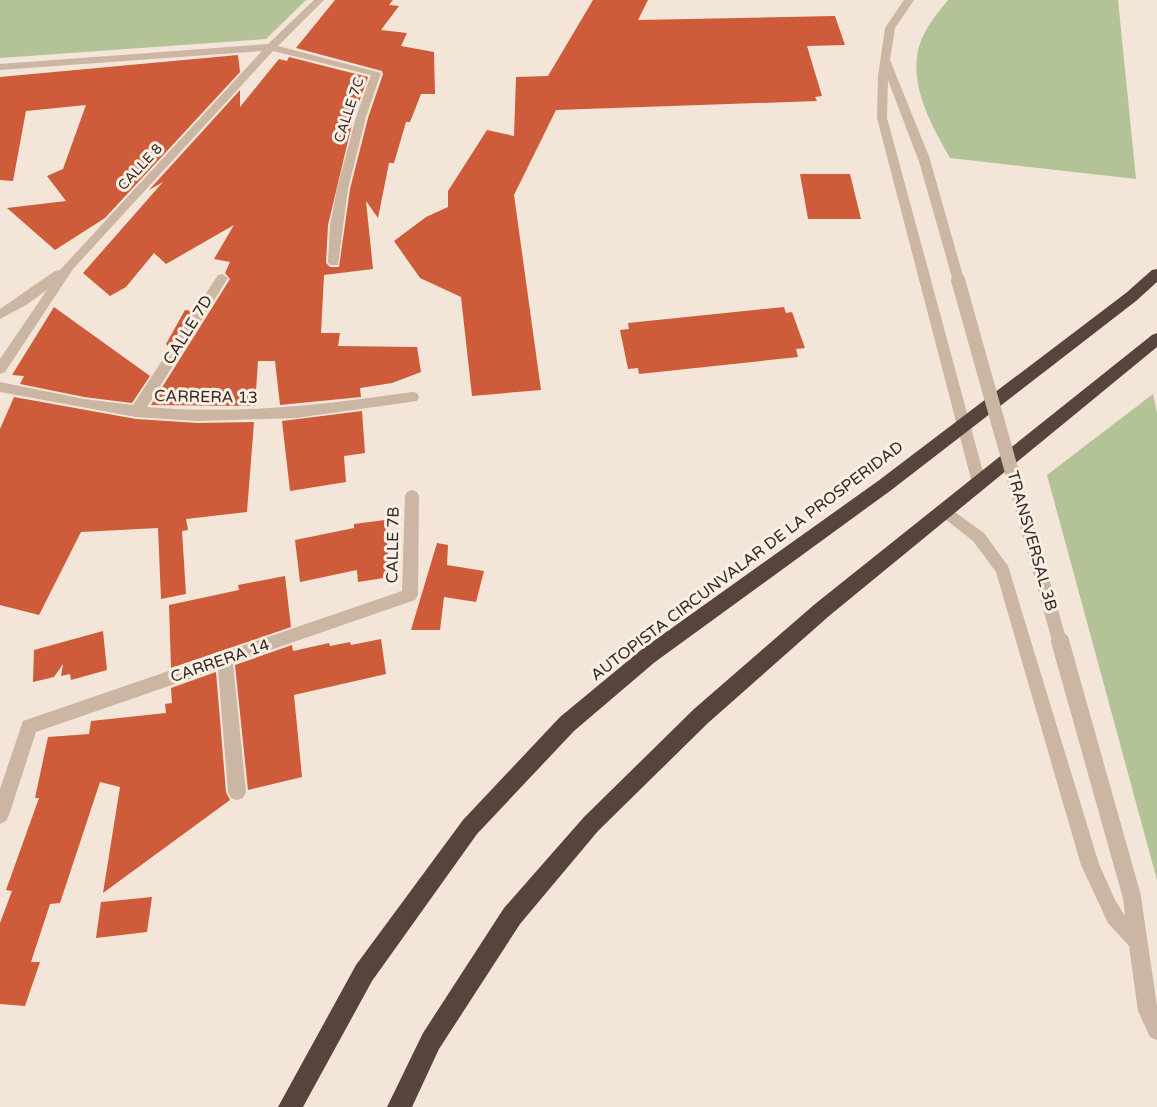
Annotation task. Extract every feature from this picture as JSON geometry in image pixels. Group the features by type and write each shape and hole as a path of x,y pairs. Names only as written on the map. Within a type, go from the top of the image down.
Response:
{"highway":[{"name":"AUTOPISTA CIRCUNVALAR DE LA PROSPERIDAD","path":"290,1107 364,973 383,946 470,827 567,724 648,656 884,486 1131,297 1157,274"},
{"path":"399,1107 431,1041 512,916 591,824 701,716 822,610 1157,339"}],"street":[{"name":"CALLE 8","path":"0,369 69,266 271,47 319,0"},
{"path":"909,0 890,27 885,57 882,118 979,483"},
{"path":"0,67 271,47"},
{"name":"CALLE 7C","path":"271,47 376,73 363,110 339,197 334,262"},
{"name":"TRANSVERSAL 3B","path":"885,57 924,159 1132,897 1148,1011 1157,1030"},
{"path":"0,315 22,302 69,266"},
{"name":"CALLE 7D","path":"136,412 222,278"},
{"name":"CARRERA 13","path":"0,387 67,402 136,412 227,416 320,411 412,397"},
{"name":"CALLE 7B","path":"410,595 412,496"},
{"path":"945,511 970,528 991,549 1003,571 1090,865 1108,907 1128,934 1138,940"},
{"name":"CARRERA 14","path":"0,815 29,727 410,595"},
{"path":"225,659 237,792"}],"green space":[{"path":"0,0 306,0 266,39 0,58"},
{"path":"948,0 1118,0 1136,179 950,158 927,114 916,66 918,50 924,34"},
{"path":"1153,394 1157,413 1157,880 1047,475"}],"building":[{"path":"335,0 393,0 389,5 399,6 381,30 407,33 401,46 434,52 435,94 421,94 410,122 406,122 394,163 389,163 378,218 366,201 373,269 324,275 321,333 340,333 338,346 417,347 421,372 392,383 360,388 361,397 280,405 275,361 258,361 255,406 151,405 230,279 225,273 230,262 214,259 234,225 166,264 154,253 126,287 110,296 83,273 163,182 149,190 240,90 240,107 279,59 287,61 289,57 368,77 354,116 328,225 326,263 330,267 339,267 350,189 368,118 383,74 382,71 296,48"},
{"path":"593,0 648,0 638,20 835,16 845,45 807,46 822,96 815,97 817,101 556,110 514,195 541,390 472,396 461,297 420,278 394,241 426,217 448,207 448,191 487,130 514,136 516,77 548,76"},
{"path":"238,55 240,72 105,218 55,250 7,208 66,201 47,176 63,169 86,105 26,111 13,181 0,180 0,77"},
{"path":"800,174 850,174 861,219 808,219"},
{"path":"54,307 150,376 132,403 84,397 20,384 24,376 12,375"},
{"path":"784,307 786,313 792,312 805,348 796,349 798,357 639,374 638,368 628,369 620,330 629,329 628,323"},
{"path":"185,310 192,311 169,347 166,344"},
{"path":"14,397 136,419 197,423 254,422 247,512 186,519 188,530 182,531 186,594 161,599 158,528 81,532 39,615 0,605 0,429"},
{"path":"362,411 365,453 344,456 346,482 290,491 282,421"},
{"path":"385,520 390,577 358,582 357,570 300,582 295,540 354,528 354,524"},
{"path":"437,543 448,545 447,565 484,571 476,602 444,597 440,630 411,630"},
{"path":"285,576 291,627 171,668 169,605 239,590 238,585"},
{"path":"103,631 107,670 71,680 70,674 61,676 63,664 54,677 33,682 34,650"},
{"path":"381,639 386,674 294,695 302,777 248,790 235,665 292,645 293,651 329,643 330,646 350,642 351,645"},
{"path":"216,672 226,792 230,800 103,893 120,787 100,782 60,903 50,904 31,962 40,962 25,1006 0,1004 0,923 12,891 6,890 39,798 35,798 48,737 89,734 91,721 166,713 165,704 172,703 171,688"},
{"path":"152,897 147,932 96,938 101,902"}]}
